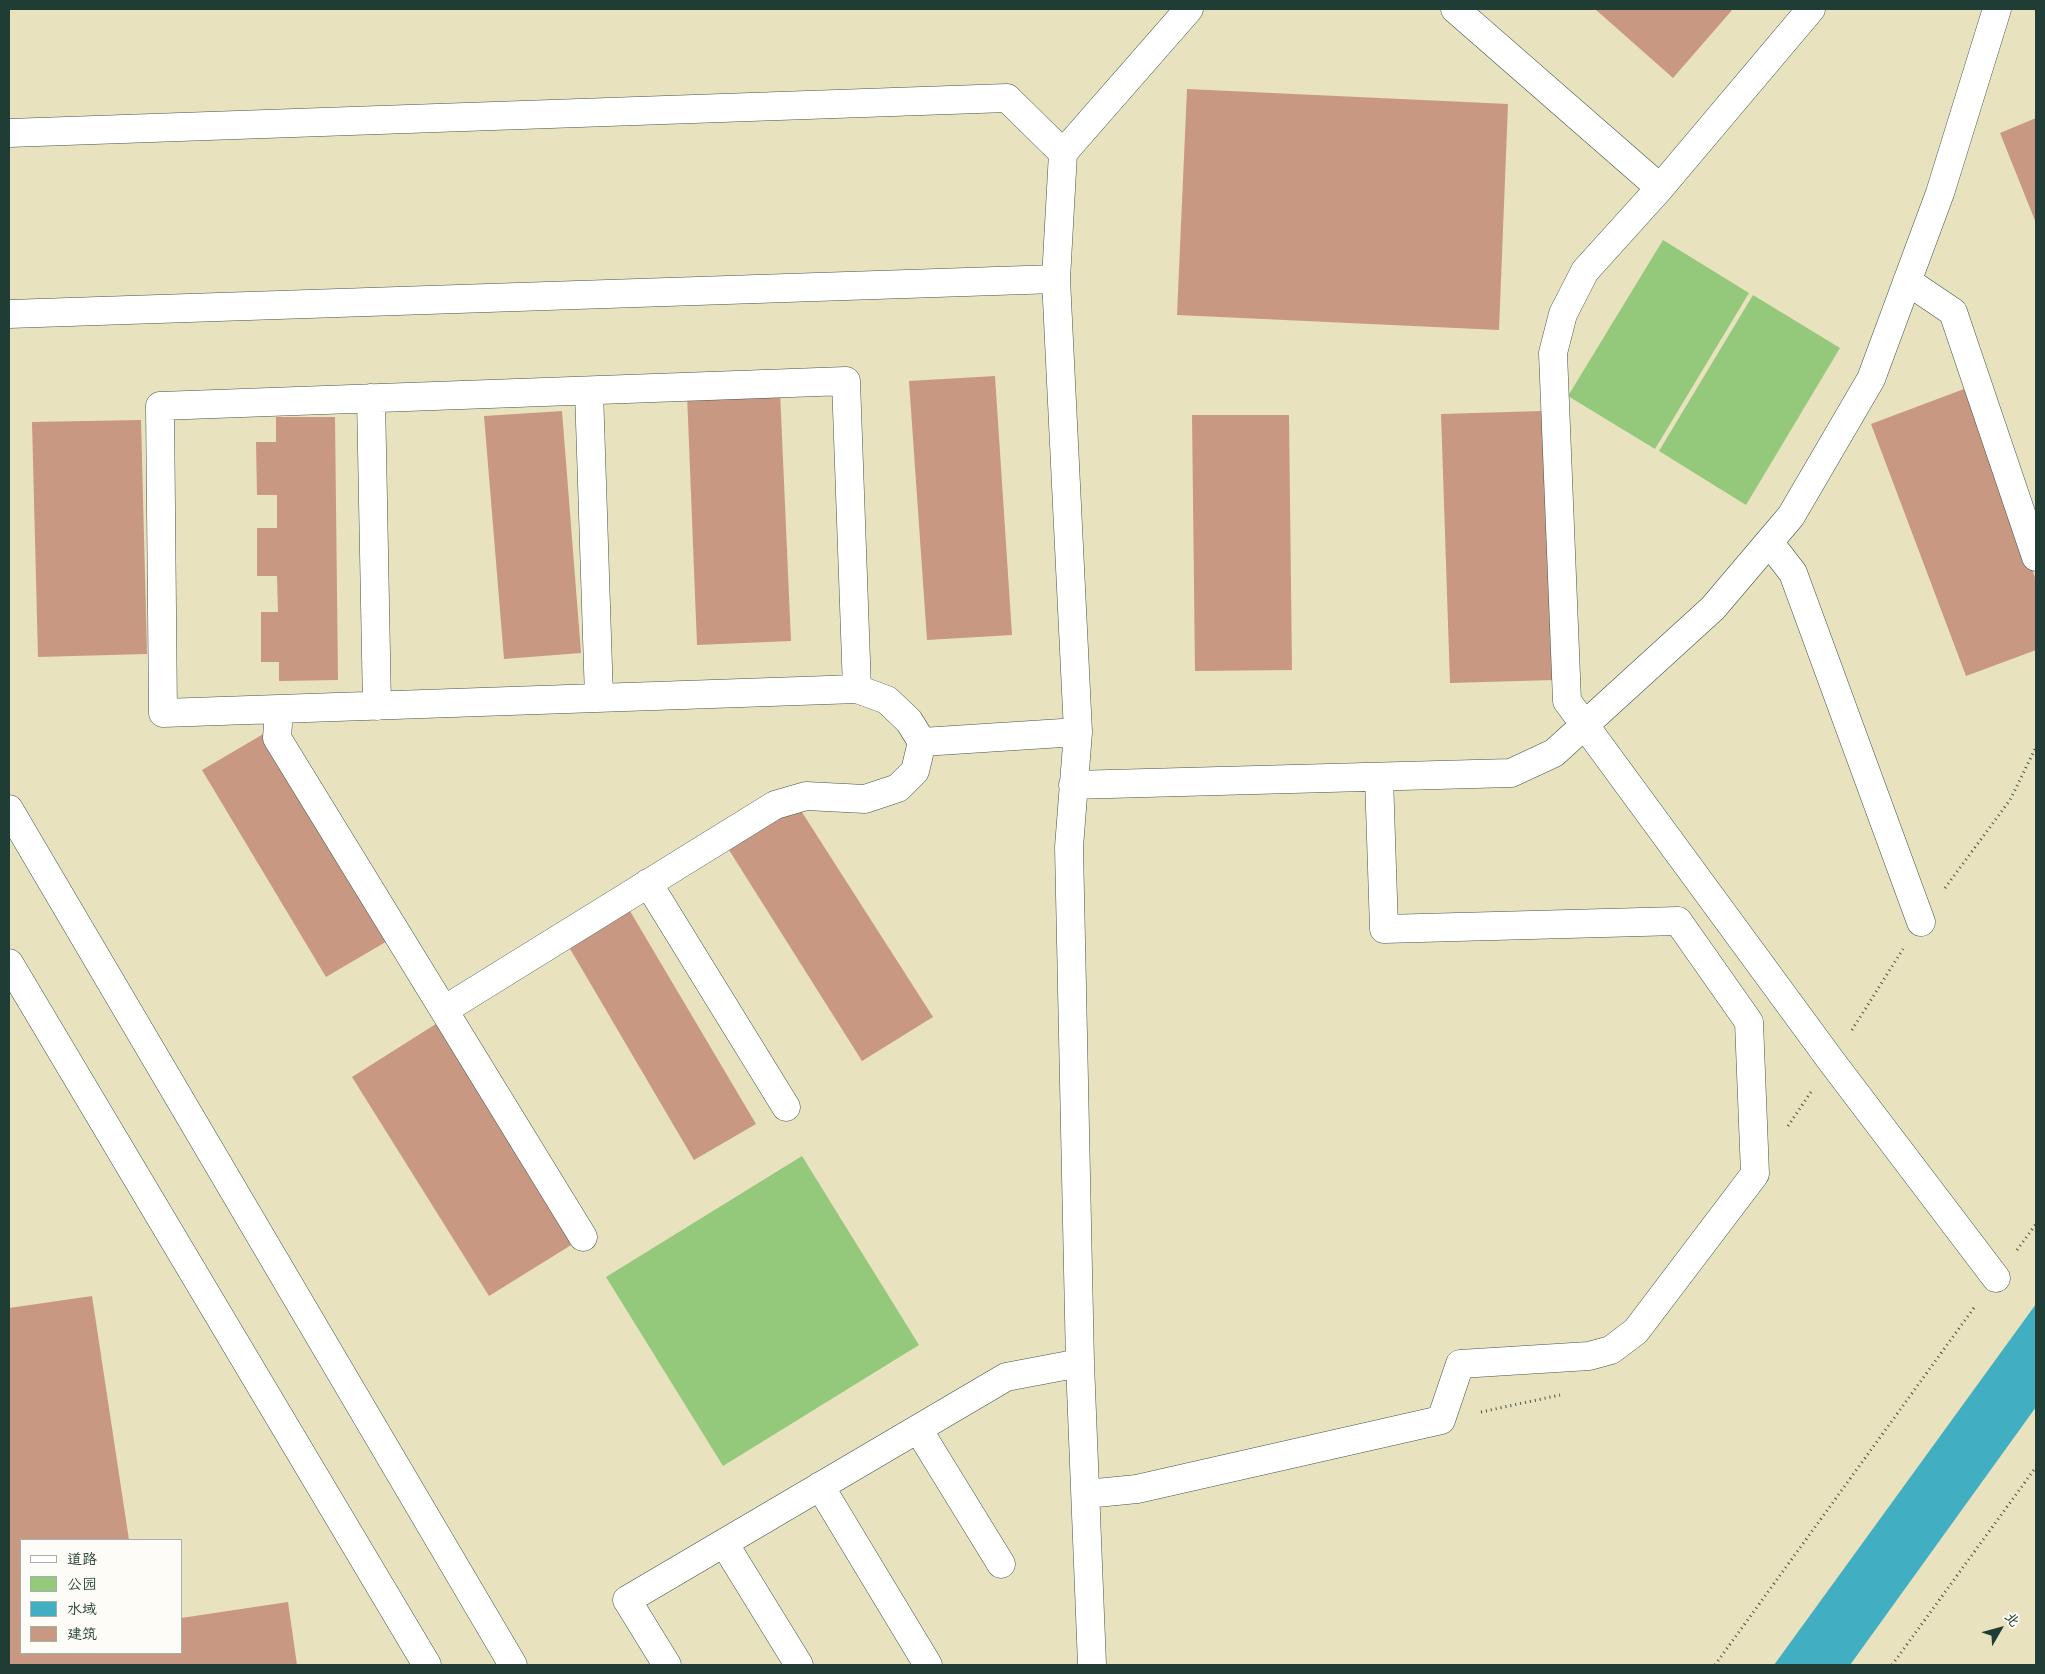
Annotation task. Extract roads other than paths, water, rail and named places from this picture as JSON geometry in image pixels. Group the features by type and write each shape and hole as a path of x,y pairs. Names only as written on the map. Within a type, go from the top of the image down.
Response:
{"street":[{"path":"1092,1665 1080,1363 1069,846 1078,732 1056,279 1063,153 1189,9"},
{"path":"1455,9 1660,188"},
{"path":"1811,9 1660,188 1585,271 1563,314 1553,353 1566,701 1832,1062 1996,1278"},
{"path":"1073,785 1512,773 1554,753 1713,608 1791,516 1871,379 1940,193 1997,9"},
{"path":"9,133 1007,98 1063,153"},
{"path":"9,314 1056,279"},
{"path":"1907,281 1953,312 2036,557"},
{"path":"444,1010 774,805 806,796 865,799 898,788 915,771 922,742 909,721 887,700 857,689 163,713 160,406 846,381 857,689"},
{"path":"589,391 599,698"},
{"path":"370,398 377,706"},
{"path":"1769,542 1794,573 1921,922"},
{"path":"279,709 277,738 584,1237"},
{"path":"922,742 1078,732"},
{"path":"1086,1494 1137,1489 1441,1420 1460,1364 1589,1356 1611,1350 1636,1331 1756,1174 1749,1022 1678,921 1384,929 1379,777"},
{"path":"9,808 514,1665"},
{"path":"648,883 786,1107"},
{"path":"9,963 427,1665"},
{"path":"667,1665 627,1600 1006,1377 1080,1363"},
{"path":"918,1429 1001,1564"},
{"path":"820,1486 928,1665"},
{"path":"724,1543 799,1665"}],"water":[{"path":"2036,1304 2036,1407 1850,1665 1774,1665"}]}
